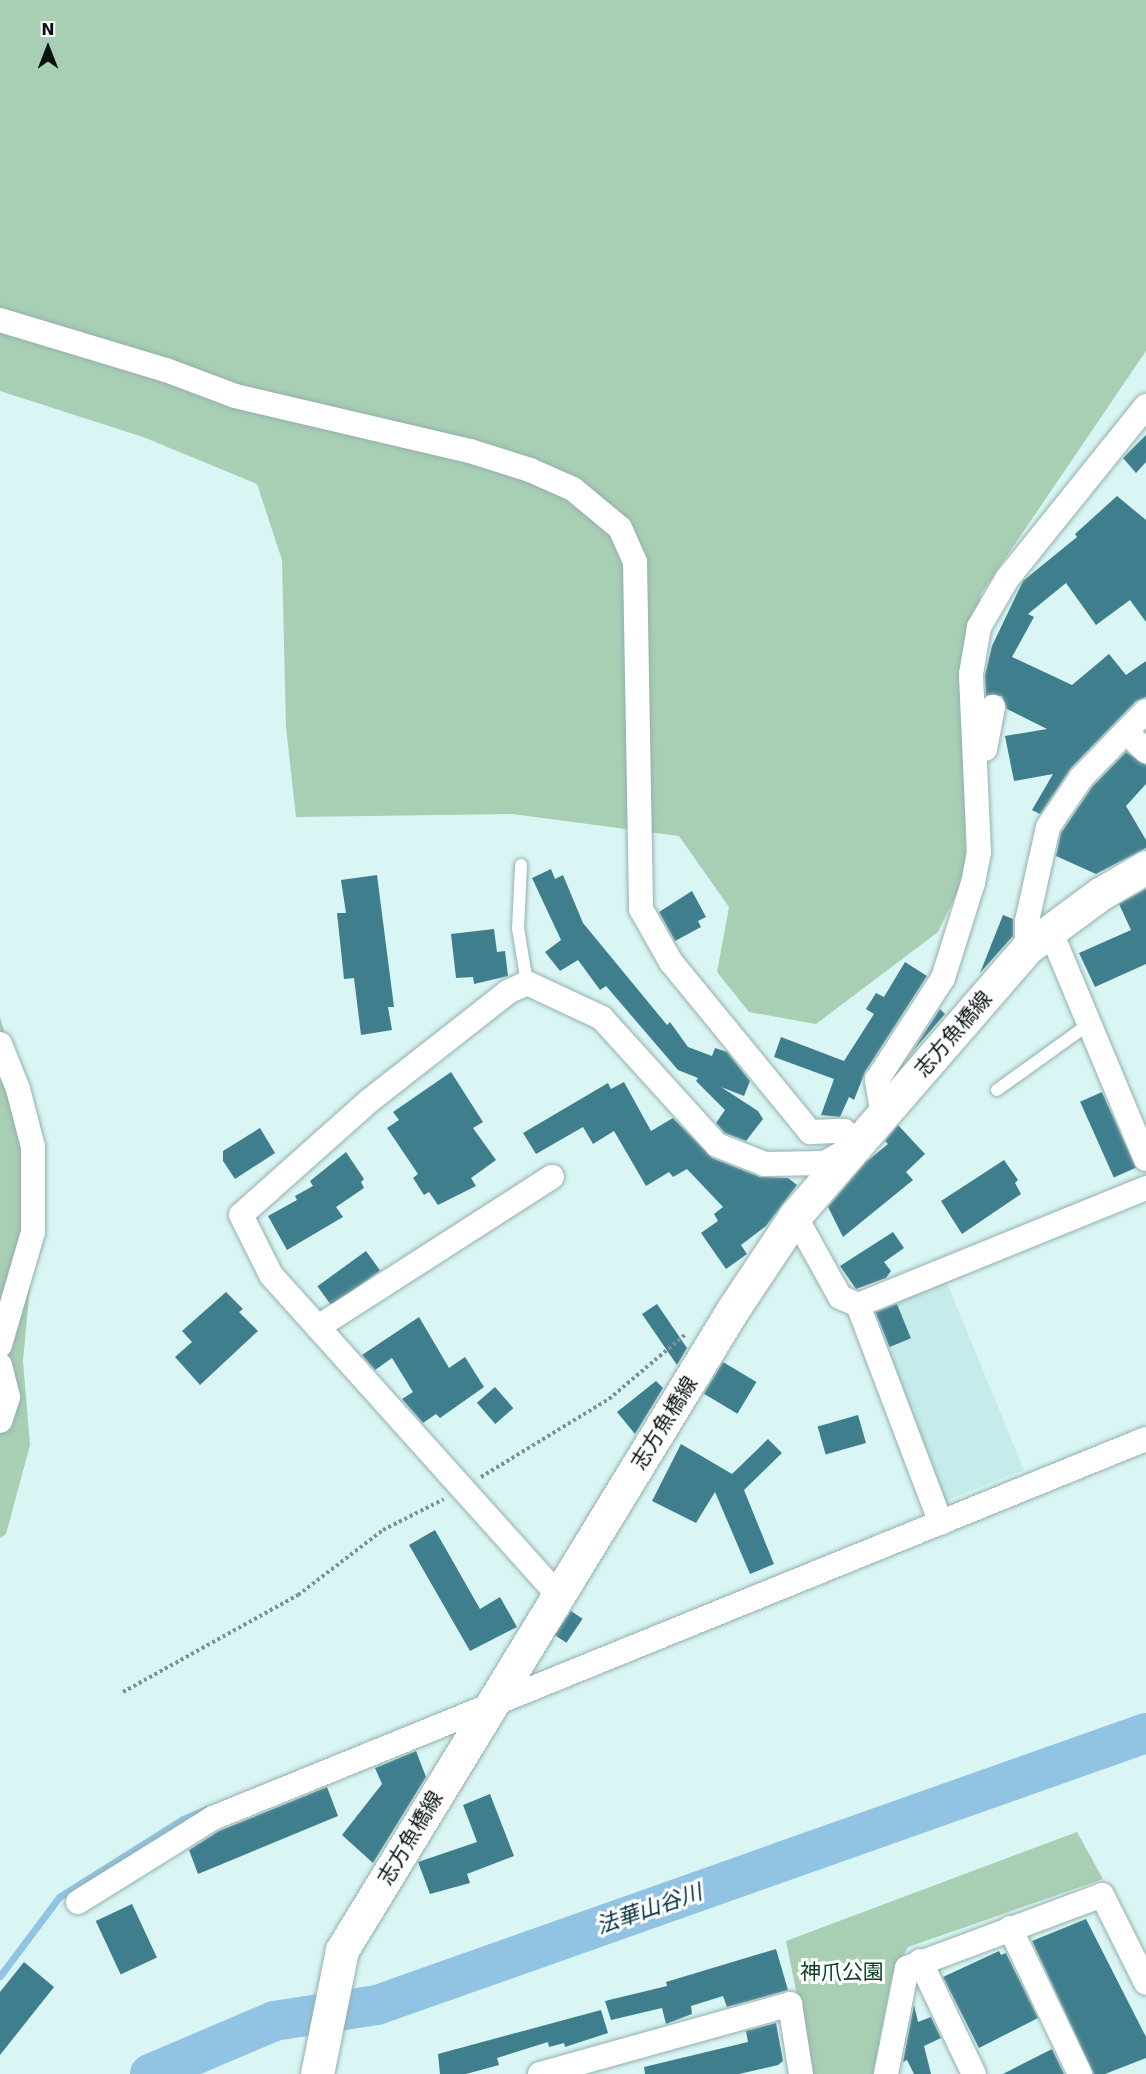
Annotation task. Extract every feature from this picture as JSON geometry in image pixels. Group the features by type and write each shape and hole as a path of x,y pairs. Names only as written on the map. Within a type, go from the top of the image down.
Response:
{"main road":[{"name":"志方魚橋線","path":"317,2074 342,1950 558,1595 729,1318 795,1216 1039,939 1100,894 1146,867"}],"street":[{"path":"0,321 166,370 235,396 470,451 530,470 573,489 620,528 635,562 642,909 671,962 810,1132 844,1131 858,1144 825,1163 765,1164 717,1146 602,1018 527,983 508,992 369,1101 241,1215 271,1275 558,1595"},
{"path":"883,1115 877,1080 943,978 973,884 979,852 971,674 980,627 1007,579 1146,406"},
{"path":"975,777 993,707"},
{"path":"1146,711 1081,778 1048,827 1027,921 1089,1024 1146,1159"},
{"path":"1126,732 1146,752"},
{"path":"0,1044 18,1089 33,1147 33,1232 0,1345"},
{"path":"318,1327 552,1177"},
{"path":"858,1305 1146,1188"},
{"path":"795,1216 840,1297 858,1305 941,1523"},
{"path":"0,1365 8,1397 0,1421"},
{"path":"78,1902 213,1818 488,1709 1146,1438"},
{"path":"886,2074 907,1968 1102,1895 1146,1983"},
{"path":"1010,1928 1080,2074"},
{"path":"920,1962 974,2074"},
{"path":"540,2074 790,2004 801,2074"}],"lane":[{"path":"521,865 518,928 527,983"},
{"path":"997,1090 1089,1024"}],"path":[{"path":"123,1692 287,1601 383,1530 462,1488 609,1399 679,1337 729,1318"}],"shaded area":[{"path":"945,1278 1024,1470 943,1502 869,1316 873,1308"}],"green space":[{"path":"0,0 1146,0 1146,351 981,594 962,676 966,875 938,932 816,1024 749,1012 717,972 729,907 679,836 512,814 296,817 286,727 282,560 257,484 143,437 0,391"},
{"path":"0,1017 42,1157 23,1361 30,1445 6,1534 0,1538"},
{"name":"神爪公園","path":"1077,1832 1103,1879 908,1947 892,1976 873,2074 813,2074 786,1941"}],"building":[{"path":"1146,435 1146,462 1136,473 1123,458"},
{"path":"1117,496 1146,520 1146,622 1130,600 1096,625 1066,583 1028,614 1034,617 1012,657 1072,685 1109,654 1126,675 1146,661 1146,697 1136,701 1071,768 1040,814 1032,810 1053,774 1014,781 1005,736 1047,729 1007,709 1002,696 986,695 985,675 992,646 1023,581 1077,537 1075,534"},
{"path":"1126,752 1146,765 1146,784 1126,806 1146,840 1146,848 1096,874 1056,856 1061,833 1092,787"},
{"path":"551,869 555,879 563,875 583,923 667,1025 670,1022 688,1047 712,1056 715,1048 727,1052 750,1081 744,1096 721,1087 758,1111 763,1119 746,1141 725,1133 716,1123 725,1110 696,1081 698,1078 678,1070 606,986 600,990 578,960 560,971 545,952 561,940 532,878"},
{"path":"377,875 394,1007 388,1007 392,1030 361,1035 354,978 344,979 337,913 346,913 341,880"},
{"path":"1146,889 1146,964 1095,987 1079,953 1131,930 1119,904"},
{"path":"692,891 706,917 698,921 701,927 675,941 659,912"},
{"path":"1003,915 1013,919 1013,936 980,973"},
{"path":"494,929 497,952 505,951 508,976 474,984 473,977 456,978 451,934"},
{"path":"905,962 927,976 865,1072 854,1100 849,1097 840,1117 821,1115 834,1079 774,1057 781,1037 844,1061 874,1014 866,1009 876,993 884,997"},
{"path":"940,1009 945,1014 912,1052"},
{"path":"451,1072 483,1122 473,1128 496,1160 471,1178 476,1186 438,1205 429,1192 424,1195 413,1178 418,1174 387,1128 399,1120 393,1112"},
{"path":"624,1082 651,1131 673,1118 712,1158 760,1177 788,1178 797,1185 766,1226 741,1245 747,1254 726,1269 701,1233 718,1221 714,1214 723,1207 687,1169 673,1177 669,1172 646,1186 614,1131 593,1144 583,1127 536,1154 523,1133 608,1083 611,1089"},
{"path":"1102,1092 1136,1168 1114,1178 1080,1102"},
{"path":"898,1125 925,1154 906,1172 913,1180 843,1237 828,1207 866,1162 888,1144 885,1141"},
{"path":"260,1128 275,1153 235,1179 223,1161 223,1151"},
{"path":"346,1152 364,1179 361,1182 364,1188 336,1207 343,1217 287,1250 268,1216 297,1200 295,1196 313,1186 310,1181"},
{"path":"1004,1160 1018,1180 1015,1183 1021,1194 962,1234 941,1201"},
{"path":"893,1232 904,1248 884,1262 891,1271 886,1278 856,1289 840,1266"},
{"path":"366,1251 380,1270 332,1306 317,1286"},
{"path":"226,1292 243,1309 239,1312 258,1331 200,1385 175,1357 192,1342 182,1331"},
{"path":"657,1304 687,1348 677,1365 642,1314"},
{"path":"897,1304 911,1338 890,1347 876,1313"},
{"path":"419,1317 449,1368 465,1357 484,1387 440,1418 436,1414 423,1423 402,1399 413,1392 392,1358 375,1370 362,1355"},
{"path":"723,1362 756,1382 737,1414 704,1394"},
{"path":"656,1381 663,1388 635,1434 617,1412"},
{"path":"495,1387 513,1408 495,1424 477,1403"},
{"path":"858,1415 866,1443 826,1454 818,1427"},
{"path":"768,1439 782,1453 744,1490 774,1564 750,1574 715,1492 696,1523 652,1501 681,1444 732,1474"},
{"path":"435,1530 480,1609 500,1597 517,1627 470,1651 409,1545"},
{"path":"571,1611 583,1619 566,1643 555,1635"},
{"path":"416,1751 426,1777 373,1863 342,1835 382,1784 375,1768"},
{"path":"327,1787 338,1816 198,1874 189,1850 219,1831"},
{"path":"490,1794 514,1856 467,1874 470,1883 430,1894 418,1862 477,1842 463,1805"},
{"path":"132,1904 157,1957 121,1974 96,1921"},
{"path":"1086,1919 1146,2037 1146,2058 1105,2074 1094,2074 1032,1941"},
{"path":"776,1949 788,1990 727,2007 723,1996 691,2006 692,2014 666,2024 662,2008 611,2020 605,2001 667,1986 666,1982"},
{"path":"999,1951 1001,1955 1006,1953 1038,2018 979,2048 943,1977"},
{"path":"24,1962 54,1987 0,2055 0,1992"},
{"path":"914,2005 918,2022 931,2017 941,2038 924,2046 931,2074 914,2074 907,2060 903,2062"},
{"path":"601,2010 608,2033 565,2047 564,2043 549,2047 548,2042 497,2058 499,2065 466,2074 440,2074 438,2054"},
{"path":"776,2023 783,2061 778,2065 739,2074 645,2074 644,2067 748,2042 746,2031"},
{"path":"1052,2049 1064,2074 1003,2074"}],"waterway":[{"name":"法華山谷川","path":"150,2074 274,2021 377,2005 1146,1733"},
{"path":"0,1976 59,1897 183,1819 207,1809"}]}
